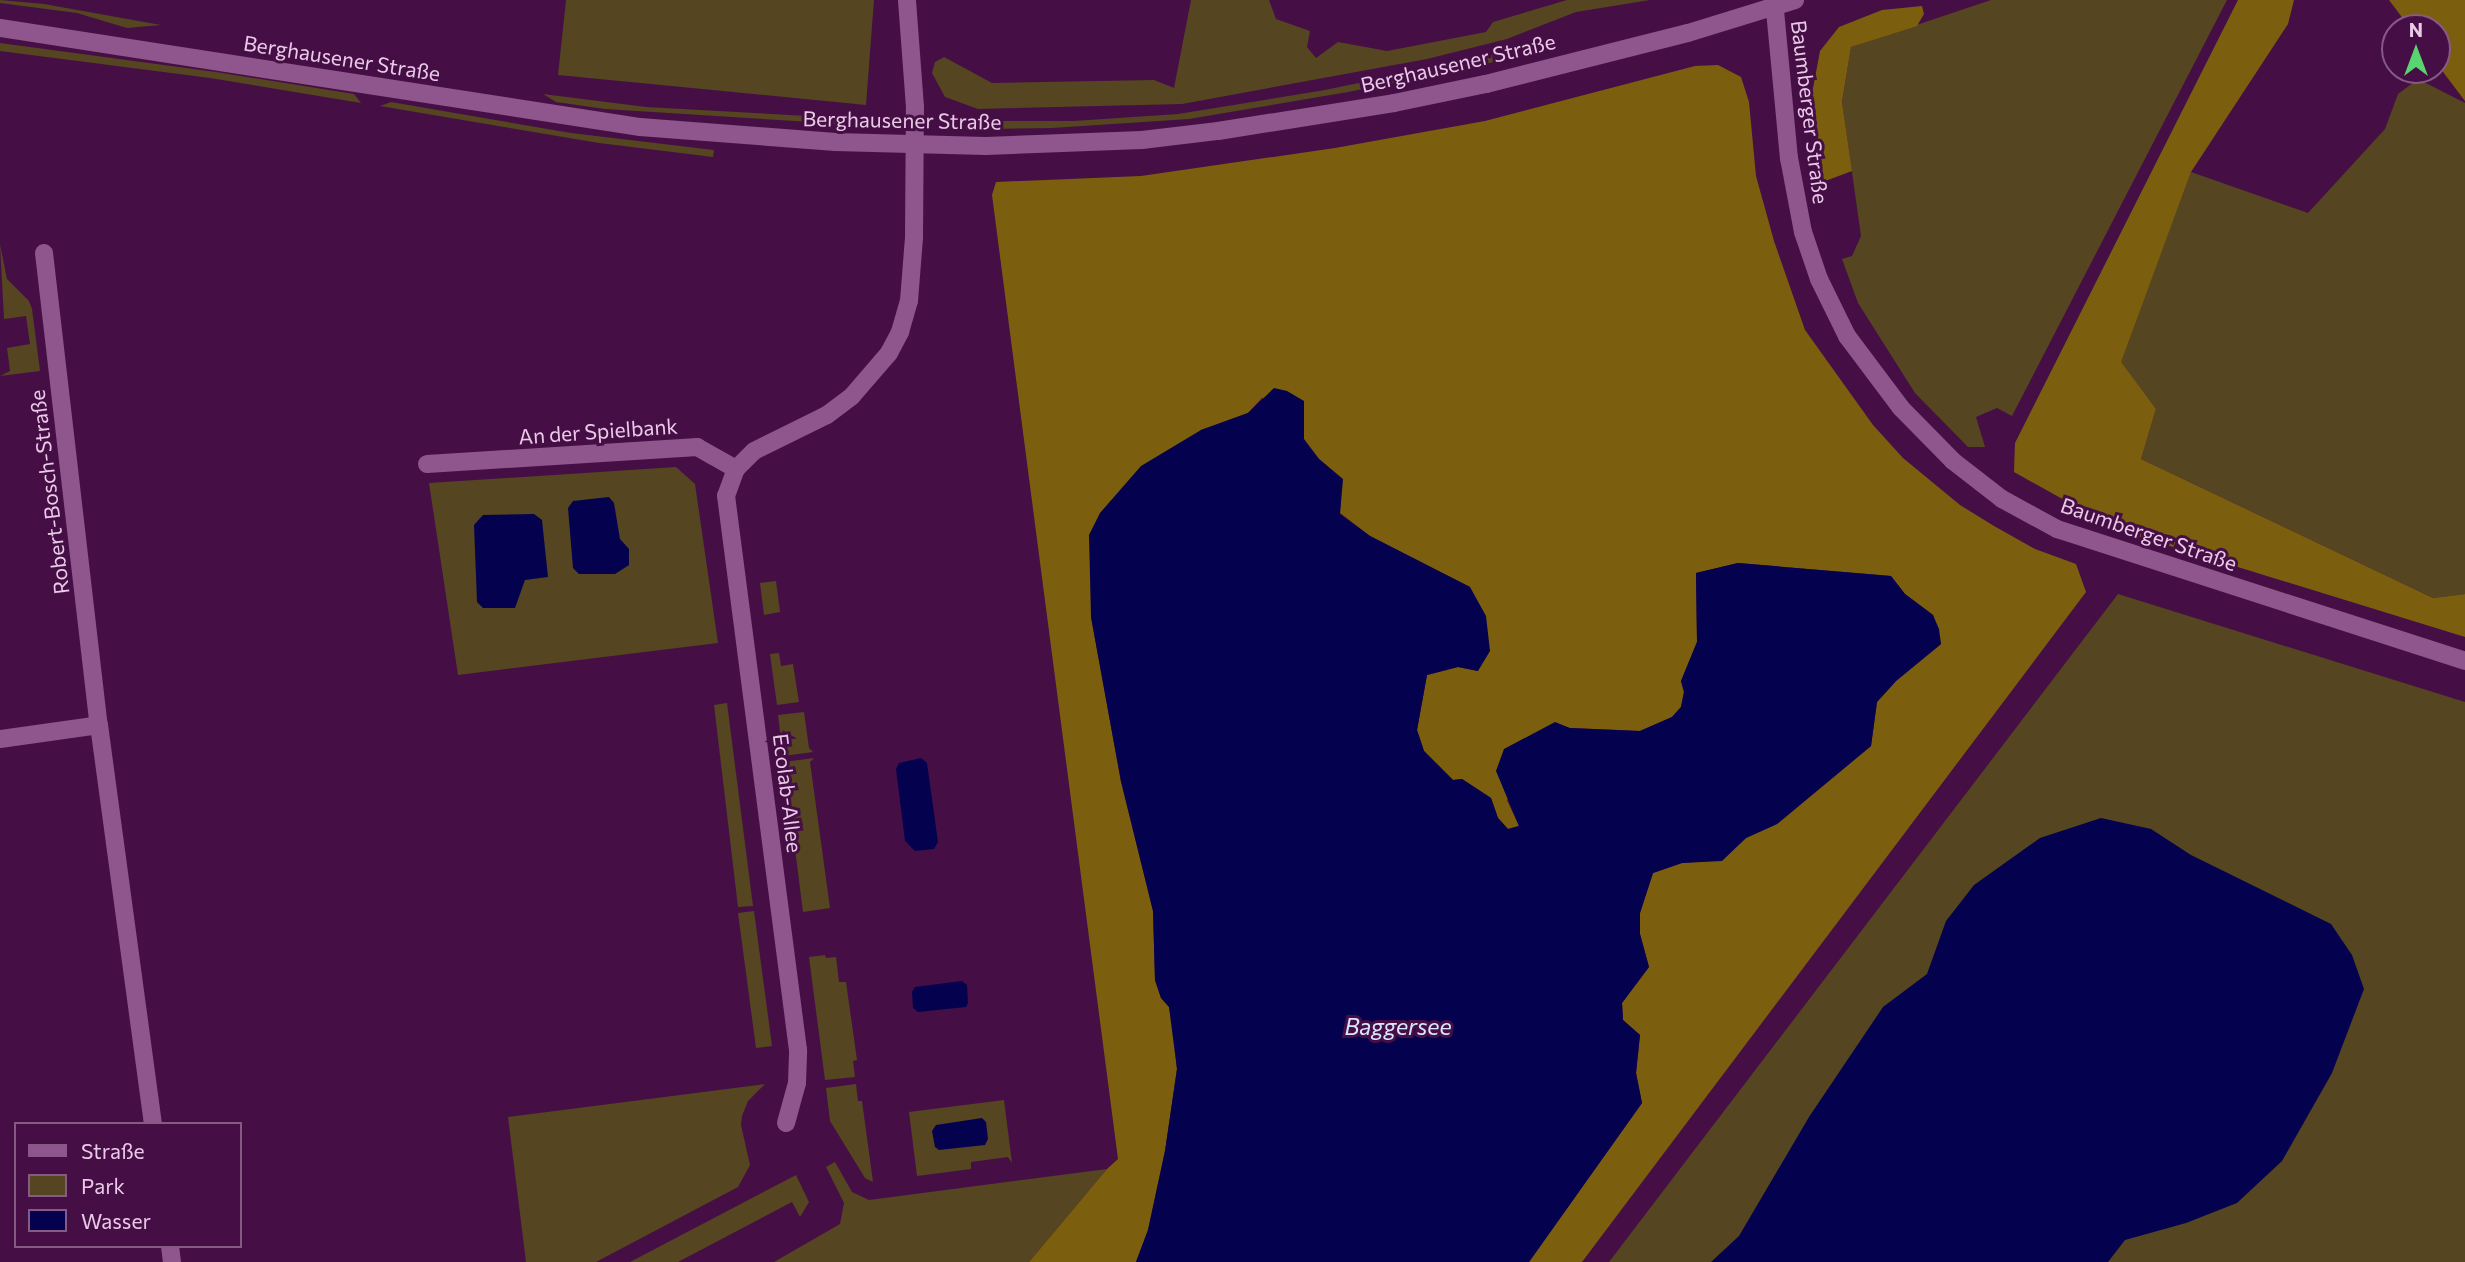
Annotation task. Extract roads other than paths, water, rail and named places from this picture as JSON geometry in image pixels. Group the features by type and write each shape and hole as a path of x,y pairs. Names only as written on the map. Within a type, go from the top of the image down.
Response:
{"street":[{"path":"736,469 754,451 827,415 852,396 889,353 903,321 913,270 915,144 907,0"},
{"name":"Berghausener Straße","path":"0,28 640,127 758,138 986,146 1142,140 1312,117 1486,84 1688,33 1774,3 1795,0"},
{"name":"Baumberger Straße","path":"1774,3 1789,158 1803,232 1819,279 1847,336 1901,408 1953,461 2002,499 2057,529 2465,661"},
{"name":"Robert-Bosch-Straße","path":"44,253 99,725 153,1122"},
{"name":"An der Spielbank","path":"427,464 698,447 736,469"},
{"name":"Ecolab-Allee","path":"736,469 726,496 798,1050 797,1083 786,1123"},
{"path":"0,739 99,725"}],"water":[{"name":"Baggersee","path":"1274,388 1287,391 1304,401 1304,439 1319,459 1343,479 1340,514 1370,536 1470,587 1486,616 1490,651 1478,671 1458,667 1427,675 1417,730 1424,751 1453,780 1462,779 1491,798 1498,818 1508,829 1519,826 1496,771 1504,749 1555,722 1570,728 1640,731 1672,717 1681,707 1684,692 1681,681 1697,642 1696,573 1738,563 1891,576 1905,594 1933,615 1939,629 1941,644 1896,681 1877,702 1871,746 1777,824 1746,838 1722,861 1682,863 1653,873 1640,913 1640,934 1649,967 1622,1003 1623,1020 1640,1035 1636,1073 1642,1103 1529,1262 1136,1262 1148,1230 1165,1151 1177,1069 1169,1007 1161,998 1155,980 1153,911 1121,781 1091,617 1089,535 1100,513 1141,466 1201,430 1248,413"},
{"path":"609,497 614,503 620,539 629,549 629,565 615,574 579,574 573,568 568,508 573,501"},
{"path":"534,514 542,520 548,577 525,580 515,608 483,608 477,602 474,525 483,515"},
{"path":"921,758 927,763 938,842 934,849 915,851 905,841 896,769 899,763"},
{"path":"2101,818 2151,829 2191,855 2331,924 2352,955 2364,989 2332,1073 2282,1161 2237,1203 2186,1223 2125,1240 2108,1262 1711,1262 1739,1236 1809,1117 1883,1007 1927,974 1946,921 1974,885 2040,838"},
{"path":"962,981 967,985 966,1007 918,1012 913,1008 912,992 915,987"},
{"path":"982,1118 986,1122 988,1139 985,1145 939,1150 935,1147 932,1131 936,1125"}]}
